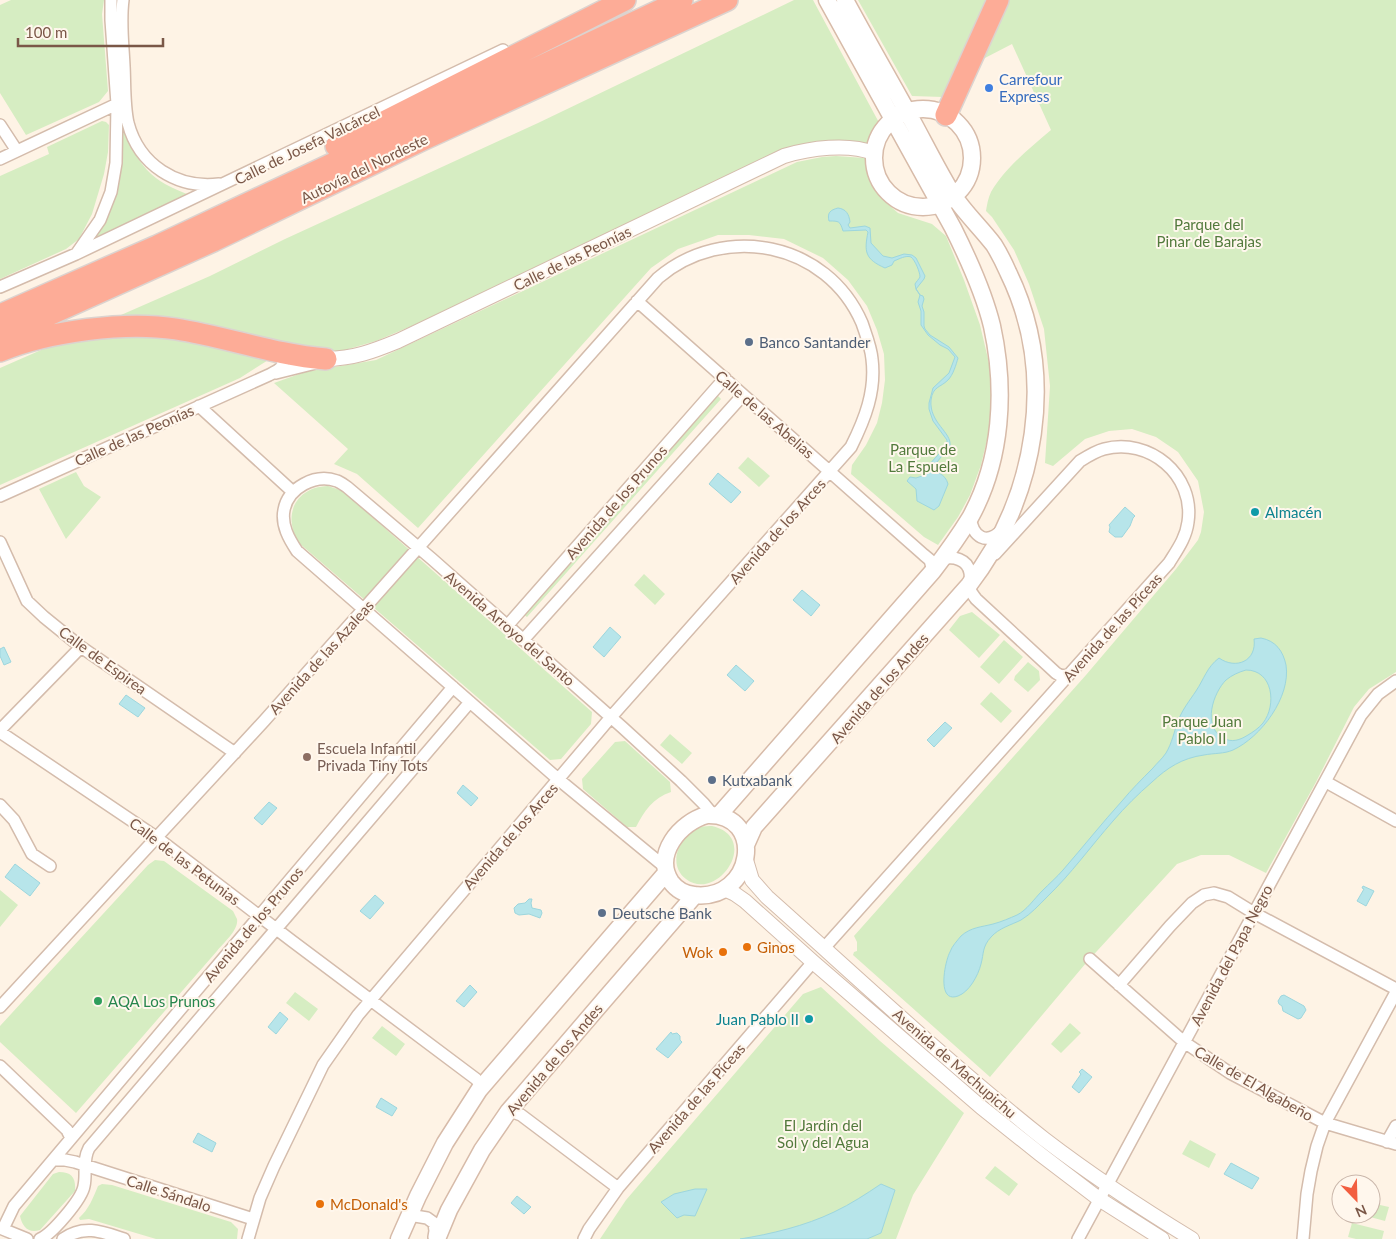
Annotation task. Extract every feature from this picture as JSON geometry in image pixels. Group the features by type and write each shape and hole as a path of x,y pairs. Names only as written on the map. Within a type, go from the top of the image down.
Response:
{"highway":[{"path":"157,246 191,220 625,0"},
{"name":"Autovía del Nordeste","path":"0,315 157,246 682,0"},
{"name":"Autovía del Nordeste","path":"0,337 213,241 422,140 727,0"},
{"path":"946,115 998,0"},
{"path":"0,350 71,332 124,327 149,327 180,330 278,352 326,359"}],"main road":[{"path":"827,0 847,20"},
{"path":"716,815 937,565 970,517 989,472 997,441 1000,411 1000,369 992,325 970,263 953,228 892,120 847,20 845,0"},
{"name":"Avenida de los Andes","path":"746,852 754,828 969,585 985,564 1006,526 1016,501 1026,474 1032,444 1036,377 1031,339 1019,296 995,246 954,196 907,112 847,20"},
{"path":"920,109 933,110 946,115 963,130 969,141 972,153 968,178 962,188 954,196 939,205 923,207 907,205 892,197 881,185 875,170 874,154 877,141 883,129 892,120 907,112 920,109"},
{"path":"398,1239 445,1143 479,1090 666,870 668,850 674,837 692,820 716,815 733,823 739,830 746,852 738,877 724,889 714,894 687,894 677,889 666,870"},
{"name":"Avenida de los Andes","path":"437,1239 478,1157 508,1112 695,895"}],"street":[{"path":"76,254 100,220 111,192 116,162 117,104 111,0"},
{"path":"123,0 121,30 126,101 128,121 137,144 145,156 167,175 181,181 208,186 226,184"},
{"name":"Calle de Josefa Valcárcel","path":"0,287 226,184 441,79 612,0"},
{"path":"0,159 117,104"},
{"path":"0,125 17,151"},
{"name":"Calle de las Peonías","path":"269,375 326,359 352,357 370,353 784,156 812,150 836,148 861,150 874,154"},
{"name":"Avenida de los Arces","path":"248,1239 253,1219 274,1166 323,1065 370,1000 611,717 830,471 851,446 861,427 872,390 873,375 870,344 860,320 845,294 828,277 812,265 792,255 770,248 728,246 696,254 669,268 637,301"},
{"name":"Calle de las Abelias","path":"637,301 937,565"},
{"name":"Avenida de las Azaleas","path":"0,1007 235,753 637,301"},
{"name":"Calle de las Peonías","path":"0,496 269,375 282,368 281,356 278,352"},
{"name":"Avenida de los Prunos","path":"507,626 725,378"},
{"name":"Avenida de los Prunos","path":"523,640 743,395"},
{"path":"199,406 293,492 284,510 285,527 290,540 298,551 558,779 666,870"},
{"name":"Avenida de las Píceas","path":"824,948 1169,563 1186,532 1189,510 1187,498 1178,477 1160,458 1136,447 1118,446 1104,449 1092,453 1080,461 985,564"},
{"name":"Avenida Arroyo del Santo","path":"293,492 314,480 324,479 336,480 347,487 611,717 716,815"},
{"path":"970,517 974,532 980,537 988,539 1006,526"},
{"name":"Calle de Espirea","path":"0,542 27,600 44,617 81,646 235,753"},
{"path":"937,565 949,558 956,558 966,564 971,574 969,585 972,595 1056,672 1061,676 1068,676"},
{"path":"0,731 81,646"},
{"name":"Avenida del Papa Negro","path":"1079,1239 1361,715 1378,694 1396,681"},
{"name":"Avenida de los Prunos","path":"1,1228 14,1206 52,1160 453,687"},
{"name":"Avenida de los Prunos","path":"40,1239 51,1232 83,1193 85,1180 84,1166 89,1148 470,702"},
{"name":"Calle de las Petunias","path":"0,731 156,837 476,1079 479,1083 479,1090"},
{"path":"1326,782 1396,821"},
{"path":"0,805 14,820 32,854 50,866"},
{"name":"Avenida de Machupichu","path":"746,852 748,872 757,887 976,1083 1046,1140 1160,1220 1192,1239"},
{"name":"Avenida de Machupichu","path":"724,889 745,901 981,1107 1099,1199 1162,1239"},
{"path":"1119,985 1192,903 1204,895 1214,894 1228,897 1396,990 1325,1123 1316,1146 1307,1194 1303,1239"},
{"path":"814,962 824,948"},
{"name":"Calle de El Algabeño","path":"1090,959 1184,1042 1230,1073 1325,1123 1392,1143 1396,1126"},
{"name":"Avenida de las Píceas","path":"584,1239 618,1188 814,962"},
{"path":"0,1066 67,1130 71,1138"},
{"path":"508,1112 521,1115 618,1188"},
{"path":"52,1160 65,1160 84,1166"},
{"name":"Calle Sándalo","path":"84,1166 253,1219"},
{"path":"409,1215 427,1218 434,1223 433,1239"},
{"path":"1,1228 27,1239"},
{"path":"63,1239 77,1232 88,1230 124,1239"}],"green space":[{"path":"11,0 104,0 102,14 108,91 99,102 26,135 0,93 0,5"},
{"path":"794,0 813,0 883,130 871,145 807,145 426,320 376,341 338,352 273,357 240,378 0,485 0,368 210,276 285,239 538,123"},
{"path":"858,0 992,0 943,97 912,96"},
{"path":"1010,0 1396,0 1396,672 1369,689 1354,707 1316,782 1266,873 1229,855 1201,855 1177,864 1086,963 990,1077 853,955 857,951 857,942 854,936 1086,675 1176,569 1198,540 1204,512 1198,481 1178,452 1156,437 1132,429 1109,431 1085,439 1053,466 1045,463 1050,386 1044,329 1029,284 1014,250 986,211 991,192 1003,175 1051,130 1012,44 983,59"},
{"path":"102,121 109,125 108,152 104,174 92,214 79,239 66,249 0,279 0,176 49,154 47,147"},
{"path":"121,123 133,150 147,170 166,184 193,196 95,239 111,208 117,185"},
{"name":"Parque de La Espuela","path":"836,156 865,158 871,177 889,205 898,213 932,224 946,236 980,325 989,363 992,396 990,427 981,465 970,495 958,517 938,545 924,537 851,474 852,465 866,445 877,423 885,380 884,354 867,306 848,280 823,258 784,239 749,235 718,235 678,249 651,268 418,528 357,474 334,464 348,449 274,383 305,372 376,360 797,162"},
{"path":"717,395 721,399 527,617 524,615"},
{"path":"748,457 770,476 759,487 738,468"},
{"path":"76,472 84,486 101,497 66,539 39,489"},
{"path":"328,486 343,491 592,712 591,724 561,759 550,760 299,543 292,523 292,513 295,505 300,497 307,492"},
{"path":"644,574 665,594 655,605 634,585"},
{"path":"972,612 1000,635 979,658 949,630 960,616"},
{"path":"1004,640 1023,657 999,684 980,667"},
{"path":"1028,662 1039,671 1040,680 1028,692 1014,680 1015,676"},
{"path":"991,692 1012,711 1001,723 980,704"},
{"path":"670,734 692,753 682,764 660,745"},
{"path":"625,741 670,782 671,792 654,801 636,827 627,827 583,789 582,779 615,742"},
{"path":"712,826 727,833 733,843 734,854 729,866 721,876 710,883 698,884 686,879 680,873 676,858 678,850 687,836 702,827"},
{"name":"AQA Los Prunos","path":"155,860 164,861 233,911 237,919 236,928 76,1113 0,1042 0,1026 148,865"},
{"path":"0,890 18,905 0,927"},
{"name":"El Jardín del Sol y del Agua","path":"821,987 880,1041 964,1113 913,1195 896,1239 600,1239 626,1200 803,994"},
{"path":"295,992 318,1009 309,1021 286,1003"},
{"path":"1070,1023 1081,1033 1061,1053 1051,1044"},
{"path":"382,1026 405,1044 396,1056 372,1038"},
{"path":"1190,1140 1216,1154 1209,1168 1182,1154"},
{"path":"995,1166 1018,1184 1009,1196 985,1178"},
{"path":"59,1172 67,1173 74,1179 75,1191 40,1230 29,1230 22,1223 20,1216 53,1174"},
{"path":"102,1184 112,1185 231,1222 238,1229 237,1239 156,1239 89,1219 80,1220 79,1218 88,1207 98,1186"},
{"path":"1381,1205 1389,1207 1385,1221 1381,1220"},
{"path":"1352,1224 1384,1231 1382,1239 1356,1239 1348,1237"}],"water":[{"path":"838,208 843,209 848,214 850,222 848,225 850,228 865,226 870,228 871,243 883,256 892,258 904,254 912,255 916,258 925,276 916,289 915,284 920,275 913,259 911,257 902,257 885,268 878,265 870,258 866,250 868,232 866,230 843,231 839,222 829,221 828,216 830,212"},
{"path":"920,295 924,299 922,306 925,329 930,335 949,347 958,358 948,380 933,392 931,400 933,415 950,441 950,446 937,462 928,469 943,475 948,484 939,506 934,510 917,501 916,489 907,481 910,477 922,476 927,467 947,445 947,440 933,421 929,403 933,388 949,373 955,357 948,349 928,335 921,325 921,311 918,302"},
{"path":"718,473 741,492 731,503 709,484"},
{"path":"1125,507 1135,516 1122,537 1115,537 1109,532 1109,525"},
{"path":"802,590 820,605 811,616 793,600"},
{"path":"610,627 621,637 604,657 593,647"},
{"path":"1254,639 1266,639 1275,644 1281,651 1286,665 1284,690 1272,715 1263,726 1244,744 1233,750 1204,755 1175,764 1158,777 1122,811 1064,879 1035,909 1021,920 1001,929 991,937 985,947 978,974 966,991 958,996 951,997 947,994 944,988 946,964 952,948 961,936 973,929 996,923 1021,913 1061,873 1164,755 1170,745 1182,713 1211,665 1219,658 1226,662 1238,663 1249,658 1254,647","holes":["1246,670 1262,676 1270,690 1270,707 1267,716 1260,727 1245,737 1236,740 1226,740 1217,733 1211,718 1217,693 1226,680 1233,675"]},
{"path":"4,647 11,662 4,665 0,656 0,649"},
{"path":"736,665 754,681 745,691 727,675"},
{"path":"126,695 145,708 138,717 119,704"},
{"path":"945,722 952,728 934,747 927,740"},
{"path":"463,785 478,798 471,806 457,793"},
{"path":"269,802 277,808 262,825 254,818"},
{"path":"15,864 40,883 30,896 5,877"},
{"path":"1363,886 1374,891 1366,906 1357,901 1364,889 1362,888"},
{"path":"375,895 384,903 370,919 360,911"},
{"path":"532,899 532,908 541,910 540,918 529,914 519,915 515,913 514,908 518,904 525,903"},
{"path":"470,985 477,992 464,1007 456,1001"},
{"path":"1284,995 1304,1006 1306,1010 1301,1018 1298,1019 1283,1011 1278,1001"},
{"path":"280,1012 288,1019 276,1034 268,1027"},
{"path":"671,1032 672,1034 677,1033 682,1042 668,1058 656,1049"},
{"path":"1082,1069 1092,1077 1079,1093 1072,1087 1081,1074 1079,1072"},
{"path":"381,1098 397,1108 392,1116 376,1107"},
{"path":"198,1133 216,1143 212,1152 193,1142"},
{"path":"1231,1163 1259,1178 1252,1189 1224,1174"},
{"path":"881,1184 895,1190 881,1233 867,1239 740,1239 788,1229 823,1217"},
{"path":"695,1189 707,1189 695,1216 684,1215 677,1218 661,1202 674,1194"},
{"path":"517,1196 531,1207 524,1214 511,1203"}],"place":[{"name":"Carrefour Express","path":"989,88"},
{"name":"Banco Santander","path":"749,342"},
{"name":"Almacén","path":"1255,512"},
{"name":"Escuela Infantil Privada Tiny Tots","path":"307,757"},
{"name":"Kutxabank","path":"712,780"},
{"name":"Deutsche Bank","path":"602,913"},
{"name":"Ginos","path":"747,947"},
{"name":"Wok","path":"723,952"},
{"name":"AQA Los Prunos","path":"98,1001"},
{"name":"Juan Pablo II","path":"809,1019"},
{"name":"McDonald's","path":"320,1204"}],"park label":[{"name":"Parque del Pinar de Barajas","path":"1209,232"},
{"name":"Parque Juan Pablo II","path":"1202,730"}]}
